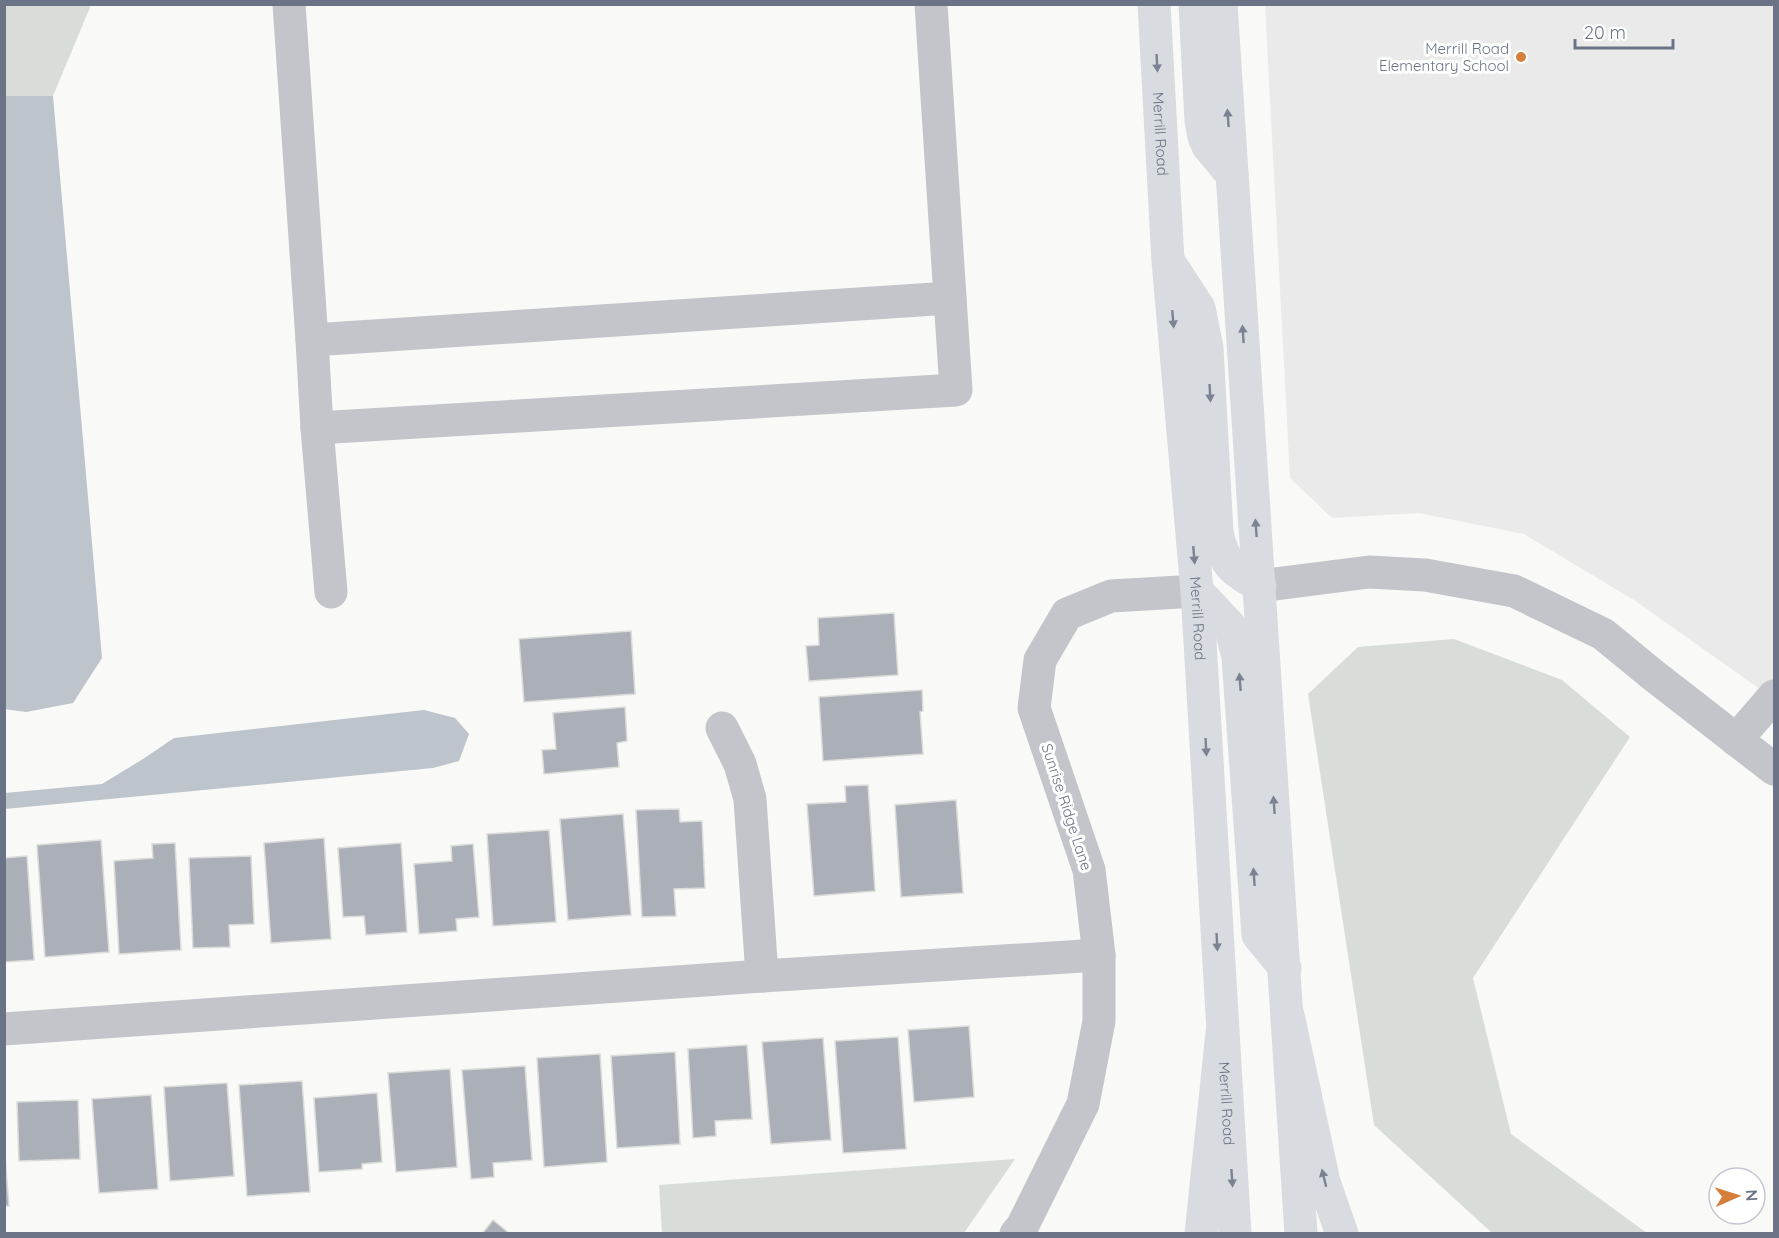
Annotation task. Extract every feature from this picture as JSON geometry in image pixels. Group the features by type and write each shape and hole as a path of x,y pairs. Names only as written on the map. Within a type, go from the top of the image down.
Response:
{"main road":[{"name":"Merrill Road","path":"1154,4 1168,261 1197,591 1235,1233"},
{"path":"1195,4 1201,121 1204,137 1232,175"},
{"path":"1221,4 1301,1233"},
{"path":"1168,261 1199,308 1207,348 1217,533 1221,552 1232,570 1260,586"},
{"path":"1197,591 1230,626 1238,657 1258,935 1285,968"},
{"path":"1288,1015 1324,1182 1342,1233"},
{"path":"1201,1233 1222,1033"}],"street":[{"path":"289,4 317,428 332,592"},
{"path":"317,428 956,390 931,4"},
{"path":"312,340 950,298"},
{"path":"1260,586 1369,572 1425,574 1514,591 1603,634 1774,769"},
{"name":"Sunrise Ridge Lane","path":"1016,1233 1022,1227 1083,1104 1099,1022 1099,955 1089,870 1034,708 1040,660 1067,614 1111,596 1197,591"},
{"path":"1736,740 1774,696"},
{"path":"722,729 740,764 750,799 762,976"},
{"path":"4,1029 1099,955"}],"shaded area":[{"path":"4,5 91,5 53,96 5,96"},
{"path":"1265,5 1774,5 1774,699 1634,600 1524,534 1419,513 1332,518 1290,478"},
{"path":"5,96 53,96 102,658 73,703 26,712 4,709"},
{"path":"1454,639 1562,680 1630,737 1473,978 1511,1134 1647,1233 1492,1233 1374,1125 1308,694 1358,647"},
{"path":"424,710 455,718 469,734 459,761 433,768 5,809 5,793 102,784 174,738"},
{"path":"1015,1159 964,1233 662,1233 659,1185"}],"building":[{"path":"894,613 898,675 809,681 806,646 819,645 818,618"},
{"path":"631,631 635,694 524,702 519,639"},
{"path":"922,690 923,711 920,712 923,754 823,761 819,697"},
{"path":"625,707 627,741 617,743 619,767 544,774 542,750 556,749 553,713"},
{"path":"868,785 875,891 814,896 807,804 846,802 845,786"},
{"path":"956,800 963,893 901,897 895,805"},
{"path":"679,809 680,822 702,821 705,888 674,889 676,916 642,917 636,810"},
{"path":"623,814 631,915 568,920 560,819"},
{"path":"549,830 556,922 493,926 487,834"},
{"path":"324,838 331,939 271,943 264,843"},
{"path":"101,840 109,952 45,957 37,845"},
{"path":"175,843 181,950 119,954 114,861 153,858 152,844"},
{"path":"401,843 407,932 366,935 364,916 343,917 338,848"},
{"path":"473,844 479,917 456,919 457,931 419,934 414,864 452,861 451,846"},
{"path":"27,856 34,960 4,962 4,858"},
{"path":"251,856 254,924 229,925 230,947 193,948 189,858"},
{"path":"969,1026 974,1097 914,1102 908,1030"},
{"path":"898,1037 906,1149 843,1153 835,1041"},
{"path":"823,1038 831,1140 771,1144 762,1042"},
{"path":"747,1045 752,1119 715,1121 716,1136 693,1138 688,1049"},
{"path":"675,1052 680,1144 617,1148 611,1056"},
{"path":"600,1054 607,1162 544,1167 537,1058"},
{"path":"525,1066 532,1160 493,1163 494,1177 471,1179 462,1070"},
{"path":"450,1069 457,1167 396,1172 388,1073"},
{"path":"302,1081 310,1192 247,1196 239,1085"},
{"path":"227,1083 234,1176 170,1181 164,1087"},
{"path":"377,1093 382,1162 362,1164 362,1169 319,1172 314,1098"},
{"path":"151,1095 158,1189 99,1193 92,1099"},
{"path":"78,1100 80,1159 19,1161 17,1102"},
{"path":"4,1143 9,1206 4,1206"},
{"path":"493,1220 510,1234 482,1234"}],"place":[{"name":"Merrill Road Elementary School","path":"1521,57"}]}
